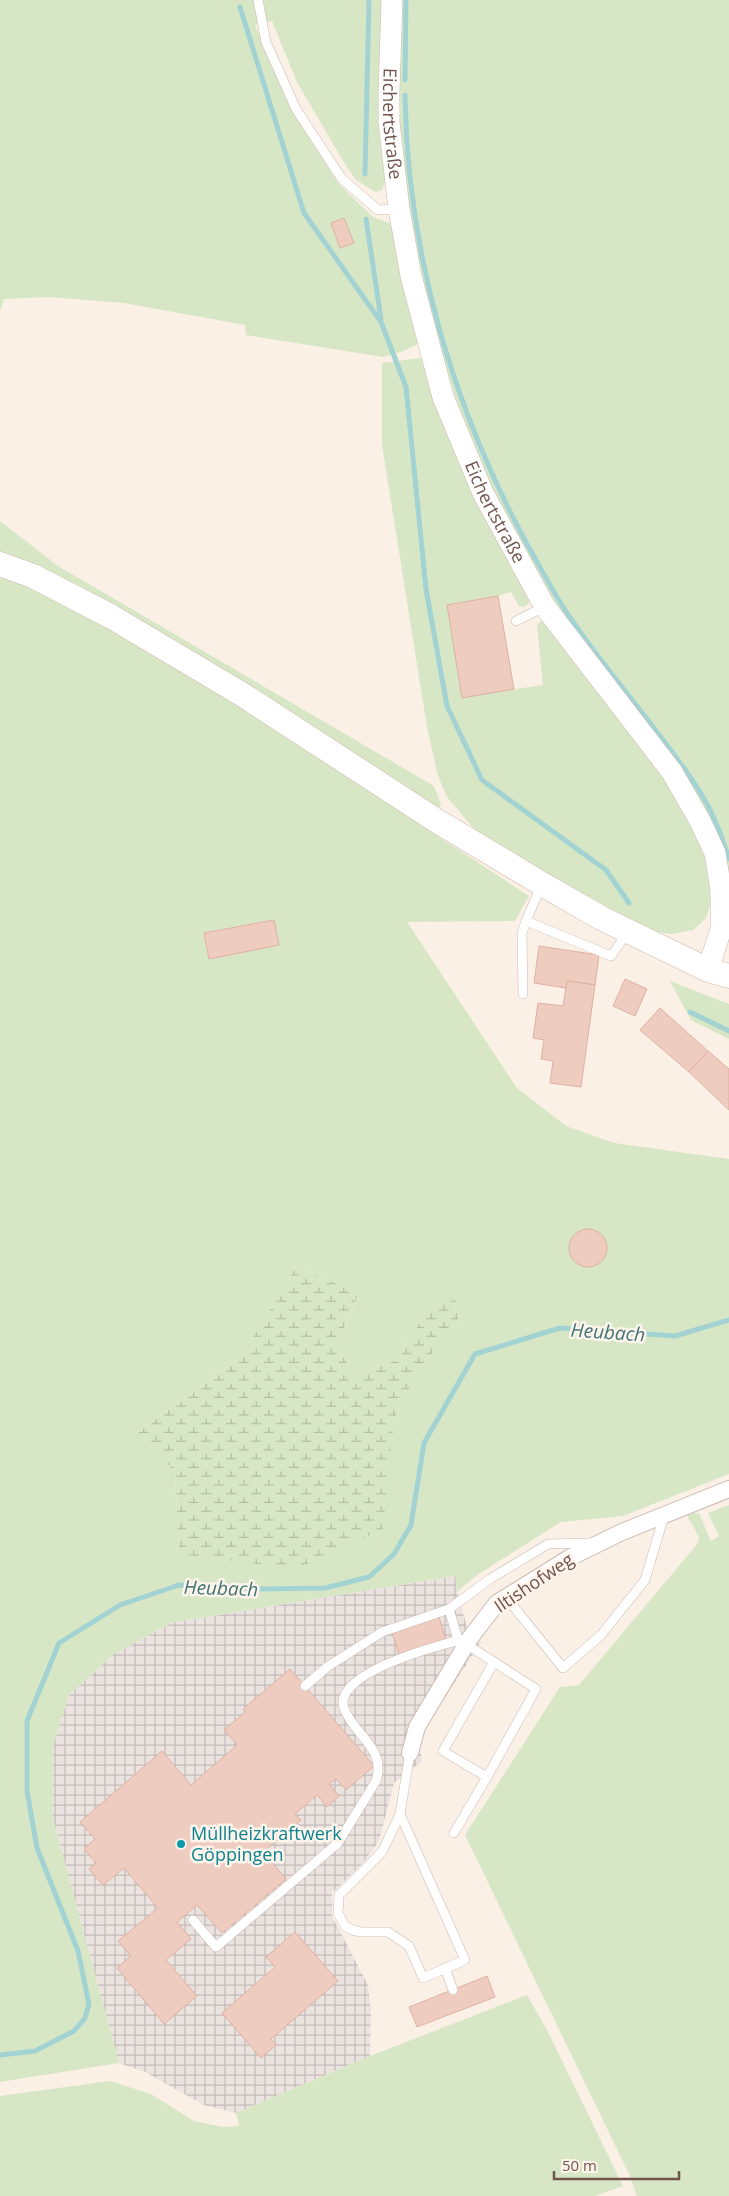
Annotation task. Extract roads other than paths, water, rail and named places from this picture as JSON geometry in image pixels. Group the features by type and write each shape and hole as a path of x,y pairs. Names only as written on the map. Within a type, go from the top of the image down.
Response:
{"main road":[{"path":"0,564 33,576 112,617 243,695 437,821 581,907 719,973"}],"street":[{"name":"Eichertstraße","path":"392,0 388,92 399,209 411,276 444,397 483,493 545,607 672,772 700,821 715,853 721,890 719,973"},
{"path":"721,890 729,911"},
{"name":"Iltishofweg","path":"410,1753 418,1727 465,1641 497,1603 571,1557 599,1543 729,1489"}],"lane":[{"path":"258,0 266,42 296,109 342,179 378,210 399,209"},
{"path":"516,621 545,607"},
{"path":"523,994 522,933 542,884"},
{"path":"526,921 611,956 629,930"},
{"path":"506,1597 563,1668 601,1635 645,1580 664,1515"},
{"path":"305,1686 327,1667 382,1632 449,1609 490,1579 548,1544 599,1543"},
{"path":"449,1609 465,1641 536,1689 454,1833"},
{"path":"193,1920 216,1947 338,1843 376,1781 380,1769 378,1756 356,1729 344,1706 343,1697 347,1690 358,1680 404,1656 465,1641"},
{"path":"487,1777 443,1751 494,1662"},
{"path":"400,1814 464,1960 423,1978 409,1946 388,1932 352,1930 345,1926 338,1913 339,1895 382,1852 400,1814 410,1753"},
{"path":"445,1968 453,1990"}],"waterway":[{"path":"365,174 369,0"},
{"path":"405,80 406,0"},
{"path":"240,7 304,213 381,322 406,387 426,589 447,706 482,780 606,870 629,903"},
{"path":"405,95 408,154 415,213 425,271 439,328 477,440 528,546 560,601 594,651 680,762 706,802 720,832 729,859"},
{"path":"366,219 381,319"},
{"path":"690,1012 729,1031"},
{"name":"Heubach","path":"0,2055 35,2051 74,2031 85,2018 89,2004 78,1951 37,1848 27,1791 27,1721 59,1643 120,1605 179,1585 260,1589 325,1588 369,1577 394,1554 411,1525 424,1443 475,1354 560,1328 675,1336 729,1320"}],"place":[{"name":"Müllheizkraftwerk Göppingen","path":"181,1844"}]}
